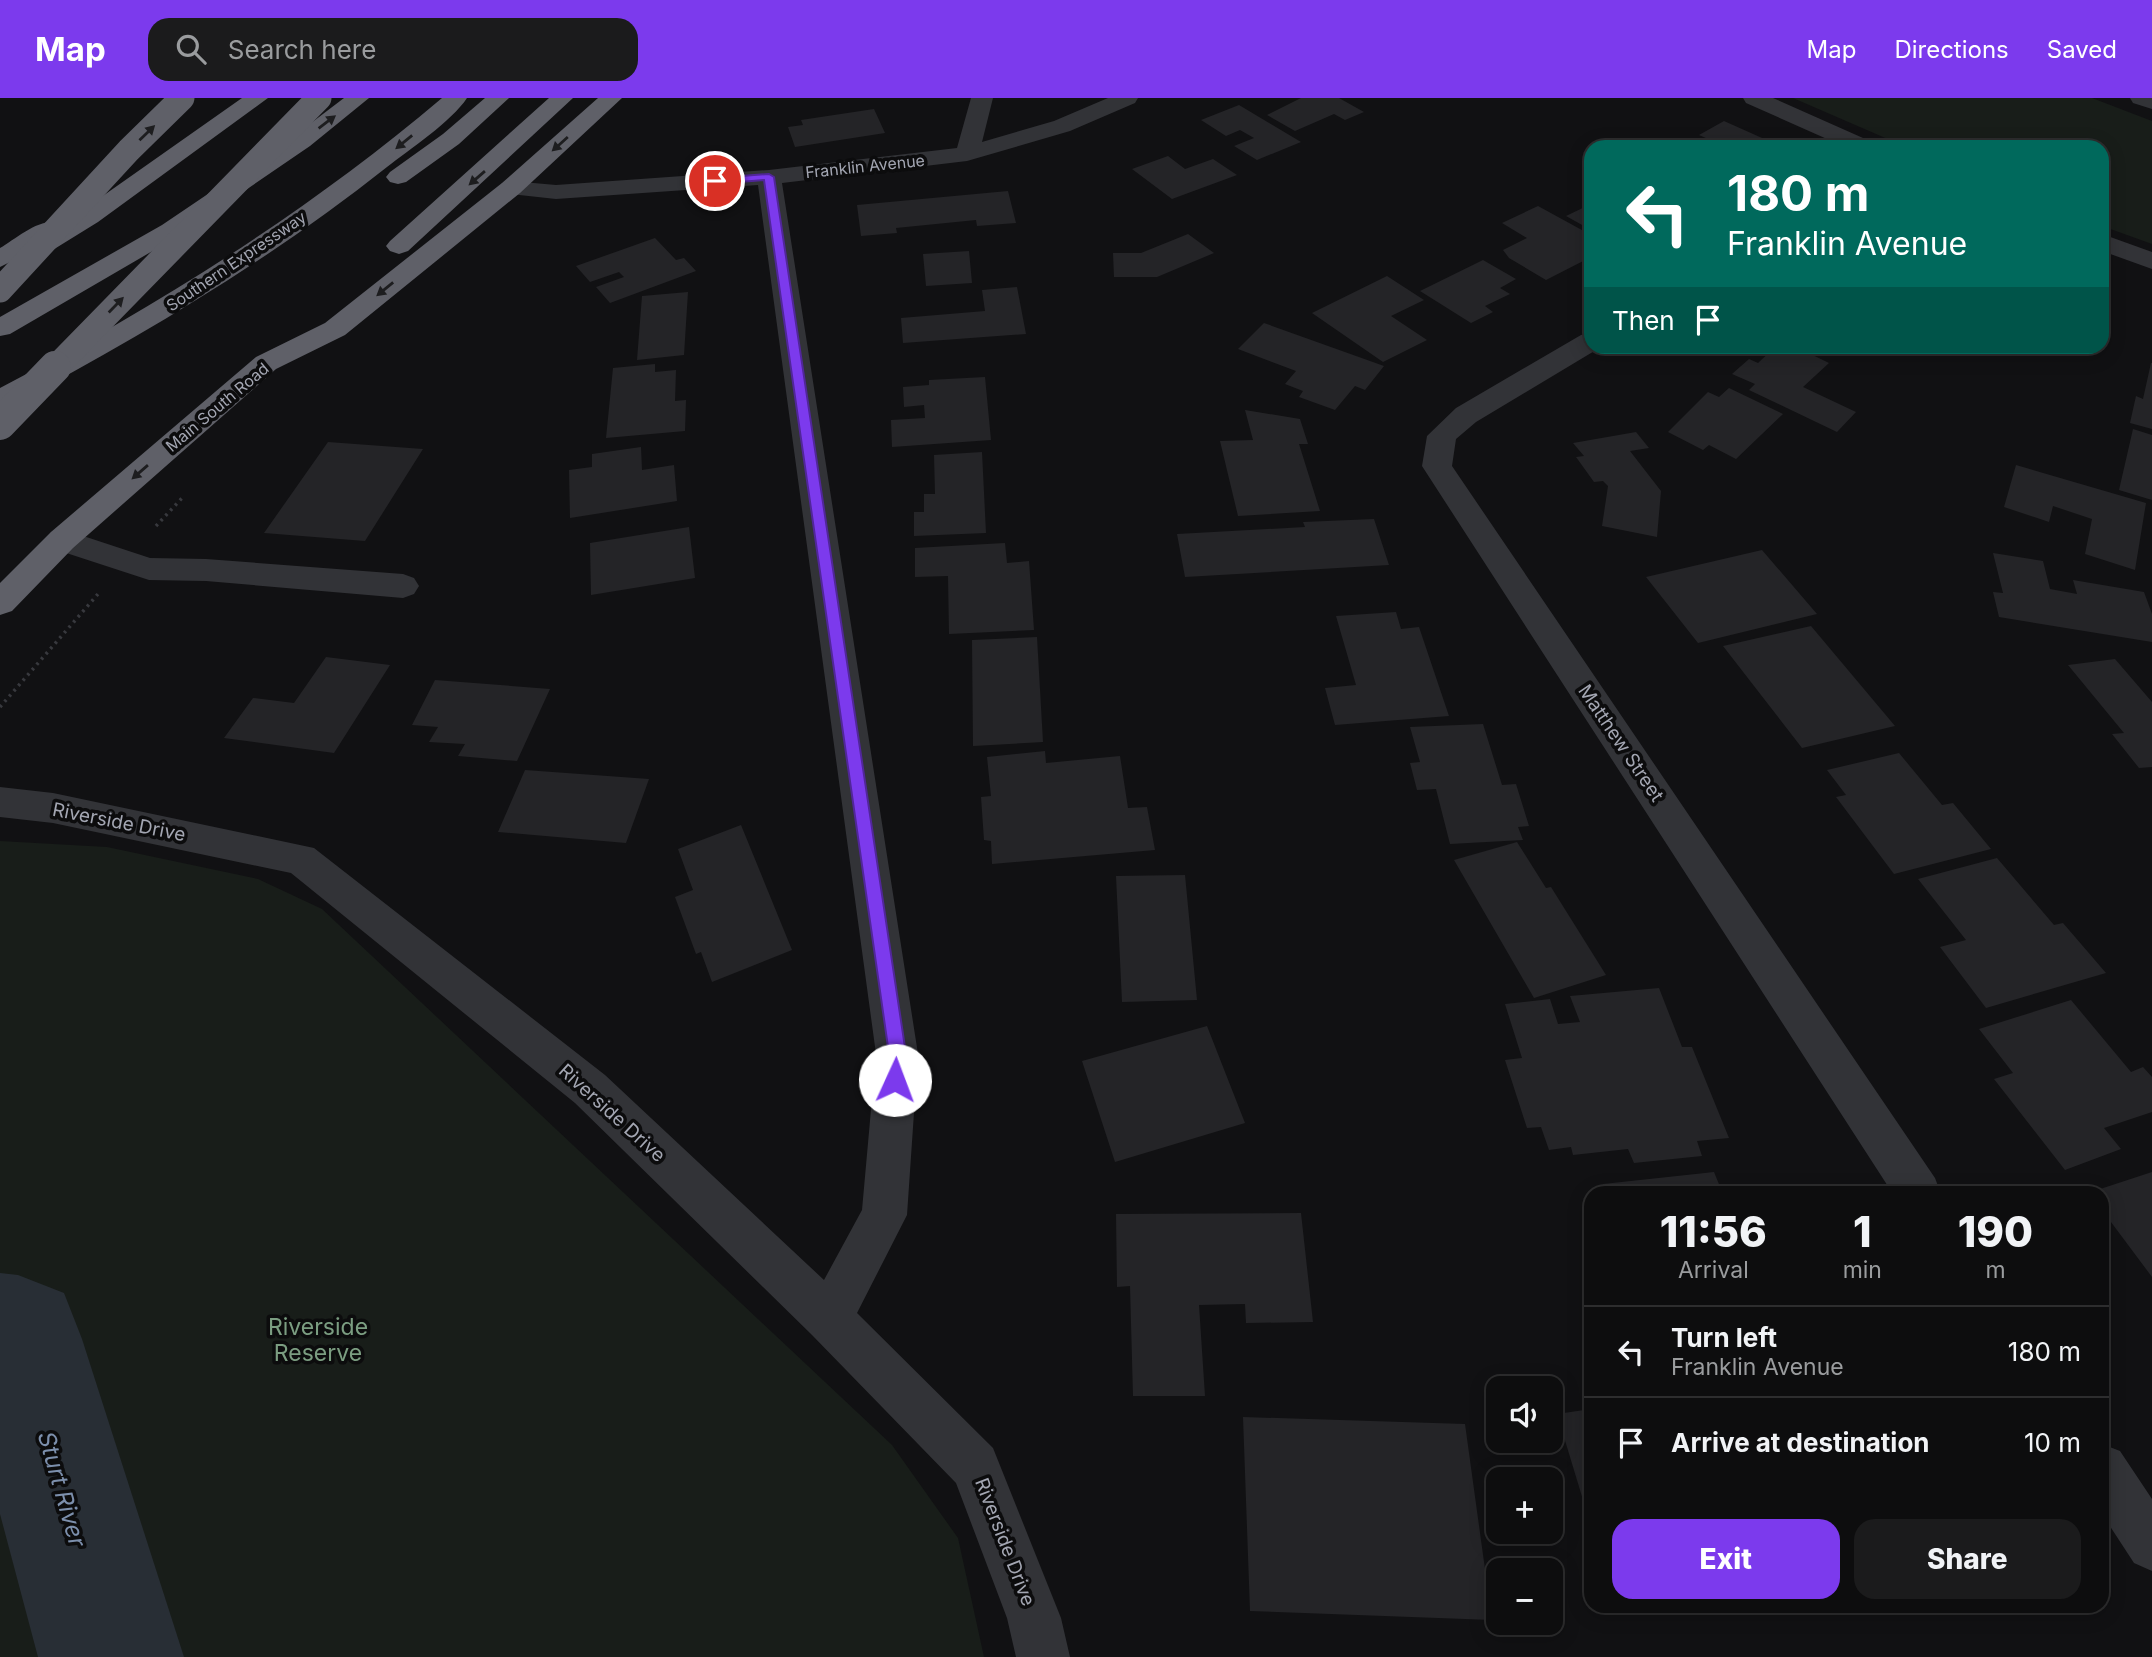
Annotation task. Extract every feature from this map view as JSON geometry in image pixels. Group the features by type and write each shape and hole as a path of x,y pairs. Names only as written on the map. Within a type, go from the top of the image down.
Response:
{"highway":[{"path":"0,290 73,209 183,98"},
{"path":"0,259 39,237 110,188 226,98"},
{"path":"0,272 89,217 257,98"},
{"path":"0,424 319,98"},
{"path":"0,328 171,230 302,141 358,98"},
{"name":"Southern Expressway","path":"0,400 167,308 276,237 388,155 456,98"},
{"path":"167,308 258,265 346,215 451,139 498,98"},
{"path":"376,265 562,98"},
{"name":"Main South Road","path":"0,603 62,540 266,363 335,329 511,188 611,98"},
{"path":"266,363 300,325 321,308"}],"street":[{"path":"967,155 982,98"},
{"name":"Franklin Avenue","path":"511,188 556,192 769,177 967,155 1062,126 1127,98"},
{"path":"1754,98 1848,140"},
{"path":"2141,98 2152,102"},
{"path":"769,177 897,1054 884,1214 829,1318"},
{"path":"2109,245 2152,261"},
{"name":"Matthew Street","path":"1584,345 1466,415 1442,436 1437,466 1914,1186"},
{"path":"62,540 149,569 206,570 403,586"},
{"name":"Riverside Drive","path":"0,802 53,808 301,859 590,1089 829,1318 975,1466 1034,1618 1042,1657"},
{"path":"2109,1480 2152,1545"}],"path":[{"path":"0,707 189,490"}],"green space":[{"path":"1793,98 2092,98 2152,121 2152,244 2109,229 2109,140 1890,140"},
{"name":"Riverside Reserve","path":"0,841 107,847 258,879 322,909 892,1445 958,1538 984,1657 0,1657"}],"building":[{"path":"1301,98 1339,98 1364,112 1345,120 1334,114 1295,131 1267,115"},
{"path":"1239,105 1301,142 1257,160 1234,146 1254,138 1240,130 1226,136 1201,120"},
{"path":"874,109 885,133 795,147 788,127 803,125 801,120"},
{"path":"1724,121 1766,140 1710,140 1699,135"},
{"path":"1168,156 1185,169 1213,159 1237,175 1172,199 1132,169"},
{"path":"1008,191 1016,223 977,226 976,220 896,228 897,233 861,236 857,205"},
{"path":"1538,206 1584,231 1584,261 1546,280 1509,258 1503,250 1527,238 1502,223"},
{"path":"1584,207 1584,226 1566,216"},
{"path":"1188,234 1214,253 1157,277 1114,277 1113,253 1141,253"},
{"path":"655,238 676,260 684,258 696,271 610,303 596,287 624,277 619,272 590,282 576,266"},
{"path":"969,251 972,283 926,286 923,254"},
{"path":"1483,260 1516,279 1500,288 1510,294 1485,306 1493,312 1471,323 1420,291"},
{"path":"1387,276 1424,300 1391,316 1427,340 1383,362 1312,313"},
{"path":"1017,287 1026,334 903,343 901,318 985,311 982,290"},
{"path":"688,292 684,355 637,360 642,296"},
{"path":"1264,323 1384,366 1365,390 1355,386 1335,410 1299,397 1303,391 1285,384 1296,371 1238,349"},
{"path":"1768,354 1810,354 1829,363 1803,387 1856,412 1837,432 1749,390 1755,384 1732,374 1749,359 1758,363"},
{"path":"2151,363 2152,429 2130,423 2136,396 2143,399"},
{"path":"655,364 655,372 676,370 675,401 686,400 685,431 606,438 613,368"},
{"path":"985,377 991,440 892,447 891,420 925,418 924,405 904,407 903,387 929,385 929,380"},
{"path":"1729,388 1783,414 1736,459 1709,445 1703,450 1668,432 1708,392 1719,397"},
{"path":"1245,410 1300,419 1308,444 1299,444 1320,511 1238,516 1220,441 1253,440"},
{"path":"2133,429 2152,435 2152,500 2119,490"},
{"path":"1636,432 1649,448 1630,451 1661,491 1657,537 1602,526 1608,486 1603,481 1594,482 1576,457 1584,456 1573,443"},
{"path":"328,442 423,449 365,541 264,533"},
{"path":"641,447 642,470 674,465 677,501 570,518 569,470 592,467 592,454"},
{"path":"982,452 986,533 914,536 914,512 924,512 924,494 935,494 934,455"},
{"path":"2016,465 2146,503 2135,570 2085,554 2092,519 2053,506 2049,522 2004,507"},
{"path":"1374,519 1389,565 1185,577 1177,534 1305,527 1303,522"},
{"path":"689,527 695,578 591,595 590,543"},
{"path":"1005,543 1007,563 1029,561 1034,630 949,634 948,576 915,577 915,548"},
{"path":"1762,550 1817,614 1698,643 1646,577"},
{"path":"1993,553 2043,561 2050,589 2077,594 2073,580 2144,592 2152,614 2152,642 1999,617 1993,592 2003,593"},
{"path":"1396,612 1401,629 1419,627 1449,716 1335,725 1325,688 1356,685 1336,616"},
{"path":"1811,626 1895,726 1802,748 1723,646"},
{"path":"1037,637 1043,742 973,746 972,640"},
{"path":"326,657 390,665 334,753 224,738 253,698 294,703"},
{"path":"2115,659 2152,702 2152,767 2139,768 2112,734 2124,733 2068,665"},
{"path":"435,680 550,689 517,761 458,756 465,744 429,742 438,727 412,725"},
{"path":"1483,724 1502,785 1516,784 1529,826 1518,827 1523,840 1450,844 1436,789 1417,790 1410,763 1420,762 1410,727"},
{"path":"1045,751 1046,763 1120,756 1128,808 1147,807 1155,850 992,864 991,841 984,840 981,797 991,796 987,757"},
{"path":"1899,753 1942,805 1953,803 1991,849 1894,874 1836,797 1846,795 1827,770"},
{"path":"525,770 649,779 626,843 498,832"},
{"path":"741,825 792,950 712,982 701,952 696,954 675,897 693,890 678,849"},
{"path":"1517,842 1546,888 1551,887 1606,975 1534,998 1454,860"},
{"path":"1997,858 2054,925 2063,923 2106,973 1986,1008 1940,947 1966,940 1918,879"},
{"path":"1185,875 1197,1000 1122,1002 1116,876"},
{"path":"1659,988 1682,1047 1692,1047 1729,1138 1697,1141 1702,1156 1634,1163 1628,1149 1573,1155 1571,1147 1549,1150 1541,1127 1527,1128 1505,1060 1522,1058 1505,1004 1550,999 1558,1024 1580,1022 1570,996"},
{"path":"2071,1000 2131,1072 2143,1067 2152,1077 2152,1112 2104,1128 2121,1149 2065,1170 1994,1079 2013,1073 1979,1029"},
{"path":"1207,1026 1245,1123 1115,1162 1082,1061"},
{"path":"1714,1172 1720,1186 1604,1186"},
{"path":"2152,1172 2152,1277 2109,1219 2109,1186"},
{"path":"1301,1213 1313,1322 1246,1323 1245,1304 1199,1305 1205,1396 1133,1396 1130,1286 1117,1287 1116,1214"},
{"path":"1584,1410 1584,1503 1563,1434 1563,1413"},
{"path":"1243,1417 1465,1424 1486,1576 1486,1620 1250,1611"}],"waterway":[{"name":"Sturt River","path":"0,1337 18,1339 111,1657"}],"route":[{"path":"715,181 769,177 897,1054 895,1080"}]}
